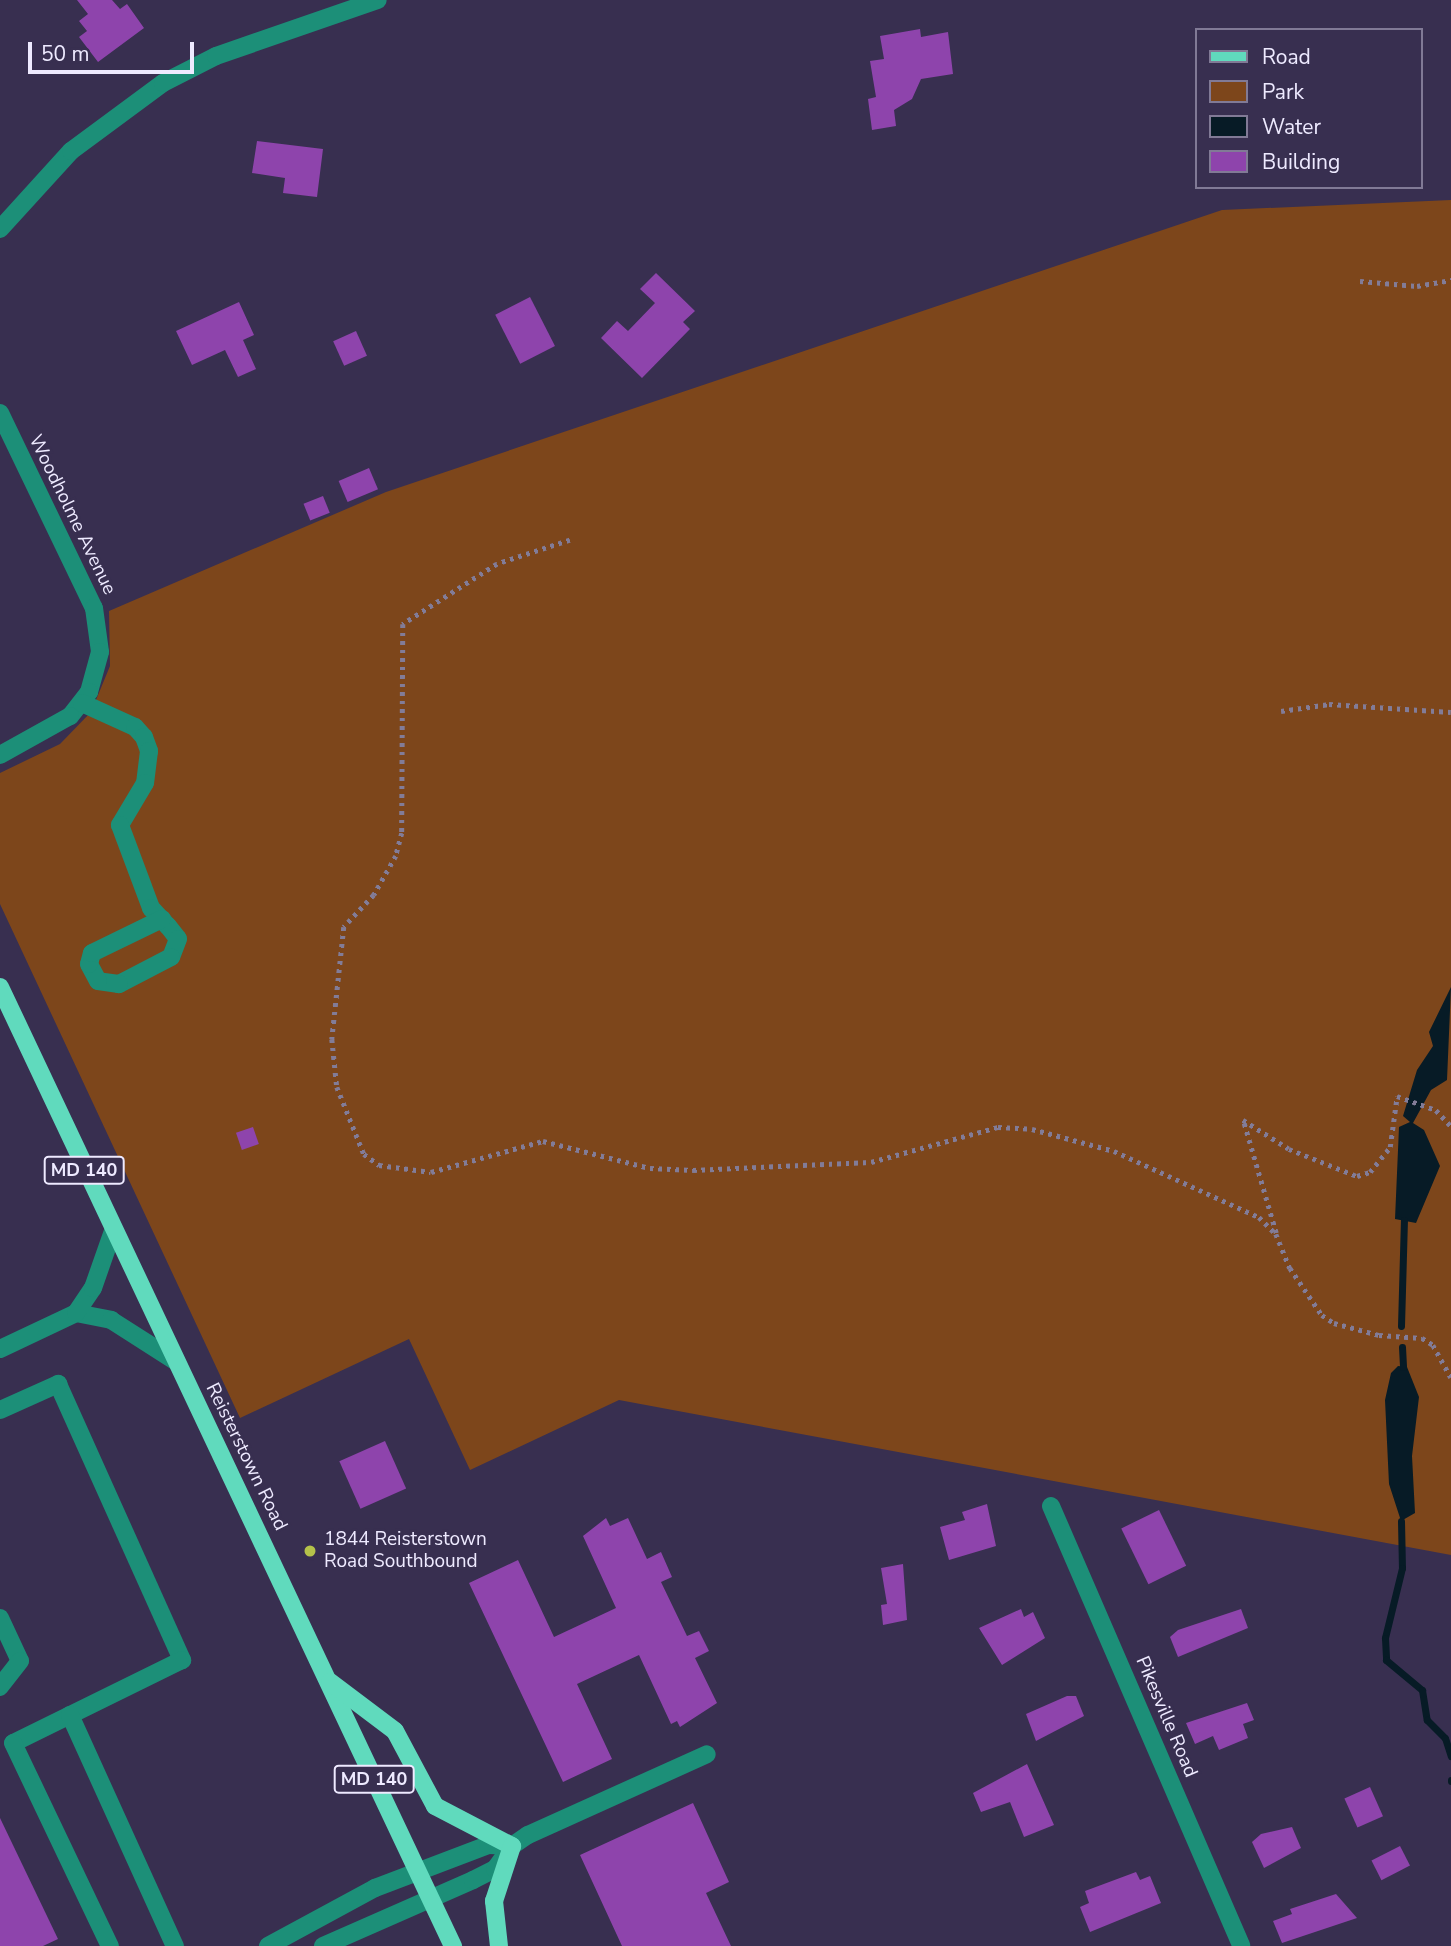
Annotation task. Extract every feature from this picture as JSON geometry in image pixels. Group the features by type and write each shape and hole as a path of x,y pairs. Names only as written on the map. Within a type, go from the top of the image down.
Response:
{"main road":[{"name":"Reisterstown Road","path":"0,987 453,1946"},
{"path":"328,1681 395,1731 435,1806 512,1846 493,1910 499,1946"}],"street":[{"path":"0,229 71,151 163,83 272,34 378,0"},
{"name":"Woodholme Avenue","path":"0,413 94,608 100,652 82,703 51,730 0,755"},
{"path":"82,703 135,727 149,751 145,783 120,825 135,872 162,919 178,939 177,948 171,957 119,984 94,976 92,953 162,919"},
{"path":"0,1349 76,1313 93,1288 113,1231"},
{"path":"76,1313 111,1320 175,1361"},
{"path":"0,1410 58,1384 182,1660 13,1743 110,1946"},
{"name":"Pikesville Road","path":"1051,1506 1241,1946"},
{"path":"0,1618 20,1661 0,1688"},
{"path":"70,1715 174,1946"},
{"path":"268,1946 317,1915 420,1876 488,1845 512,1846 707,1754"},
{"path":"323,1946 495,1869 512,1846"}],"path":[{"path":"1360,281 1417,286 1451,280"},
{"path":"570,540 497,564 403,624 402,832 396,856 374,895 344,927 332,1039 337,1087 364,1154 379,1165 431,1172 543,1141 650,1168 693,1170 871,1163 998,1127 1032,1129 1114,1152 1214,1192 1259,1217 1276,1234"},
{"path":"1281,712 1329,704 1451,712"},
{"path":"1451,1126 1436,1110 1397,1096 1392,1103 1390,1147 1382,1161 1357,1177 1300,1154 1242,1120 1276,1234 1290,1268 1322,1315 1334,1323 1379,1335 1422,1338 1433,1345 1451,1377"}],"green space":[{"path":"1451,200 1451,1555 619,1400 470,1470 409,1339 240,1418 0,904 0,773 60,744 91,712 110,666 109,611 386,492 1222,210"}],"water":[{"path":"1451,987 1447,1080 1431,1090 1413,1123 1424,1130 1440,1166 1416,1223 1395,1219 1399,1127 1410,1122 1403,1116 1417,1070 1433,1046 1429,1032"},
{"path":"1398,1366 1407,1367 1419,1397 1412,1456 1415,1513 1401,1521 1389,1484 1385,1400 1391,1373"}],"building":[{"path":"77,0 112,0 120,9 127,4 144,28 98,62 79,37 87,31 79,21 88,14"},
{"path":"920,29 921,37 948,32 953,74 921,79 912,99 894,110 896,126 872,130 868,99 876,97 870,61 884,59 880,36"},
{"path":"257,141 323,149 317,197 283,193 285,178 252,173"},
{"path":"656,273 695,311 683,322 690,329 642,378 601,338 617,321 628,331 655,303 640,289"},
{"path":"530,297 555,346 520,364 495,315"},
{"path":"239,302 254,335 243,340 256,369 238,377 225,350 192,365 176,331"},
{"path":"356,331 367,356 344,366 333,341"},
{"path":"369,468 378,489 348,502 339,481"},
{"path":"323,496 330,513 310,521 304,504"},
{"path":"253,1127 259,1144 242,1150 236,1133"},
{"path":"385,1441 406,1489 360,1509 339,1461"},
{"path":"987,1504 996,1546 949,1560 940,1527 965,1520 962,1512"},
{"path":"1159,1510 1186,1566 1148,1584 1121,1528"},
{"path":"606,1518 610,1526 628,1518 647,1559 661,1552 672,1577 661,1582 687,1636 699,1631 709,1651 695,1658 717,1703 680,1727 677,1721 671,1724 639,1655 577,1684 612,1759 563,1782 469,1583 518,1560 554,1637 616,1608 583,1536"},
{"path":"903,1564 907,1620 883,1625 881,1605 887,1604 881,1568"},
{"path":"1021,1609 1024,1617 1033,1612 1045,1638 1002,1665 979,1628"},
{"path":"1241,1609 1248,1628 1178,1657 1170,1637 1178,1630"},
{"path":"1067,1696 1076,1696 1084,1716 1036,1741 1026,1714"},
{"path":"1247,1703 1254,1720 1243,1724 1248,1738 1219,1750 1213,1736 1195,1744 1186,1723"},
{"path":"1027,1764 1054,1825 1024,1837 1010,1802 981,1812 973,1793"},
{"path":"1370,1787 1383,1816 1357,1828 1344,1798"},
{"path":"693,1803 729,1882 706,1893 731,1946 622,1946 580,1855"},
{"path":"0,1818 58,1939 43,1946 0,1946"},
{"path":"1292,1827 1301,1848 1264,1868 1252,1842 1261,1834"},
{"path":"1400,1846 1410,1866 1381,1880 1371,1861"},
{"path":"1136,1872 1140,1880 1150,1876 1161,1903 1090,1932 1080,1907 1089,1903 1085,1891"},
{"path":"1336,1894 1357,1918 1282,1943 1273,1921 1292,1914 1290,1909"}],"waterway":[{"path":"1401,1326 1404,1220"},
{"path":"1402,1347 1403,1367"},
{"path":"1401,1521 1402,1568 1385,1638 1386,1660 1422,1690 1427,1720 1445,1738 1451,1756"}],"place":[{"name":"1844 Reisterstown Road Southbound","path":"310,1551"}]}
